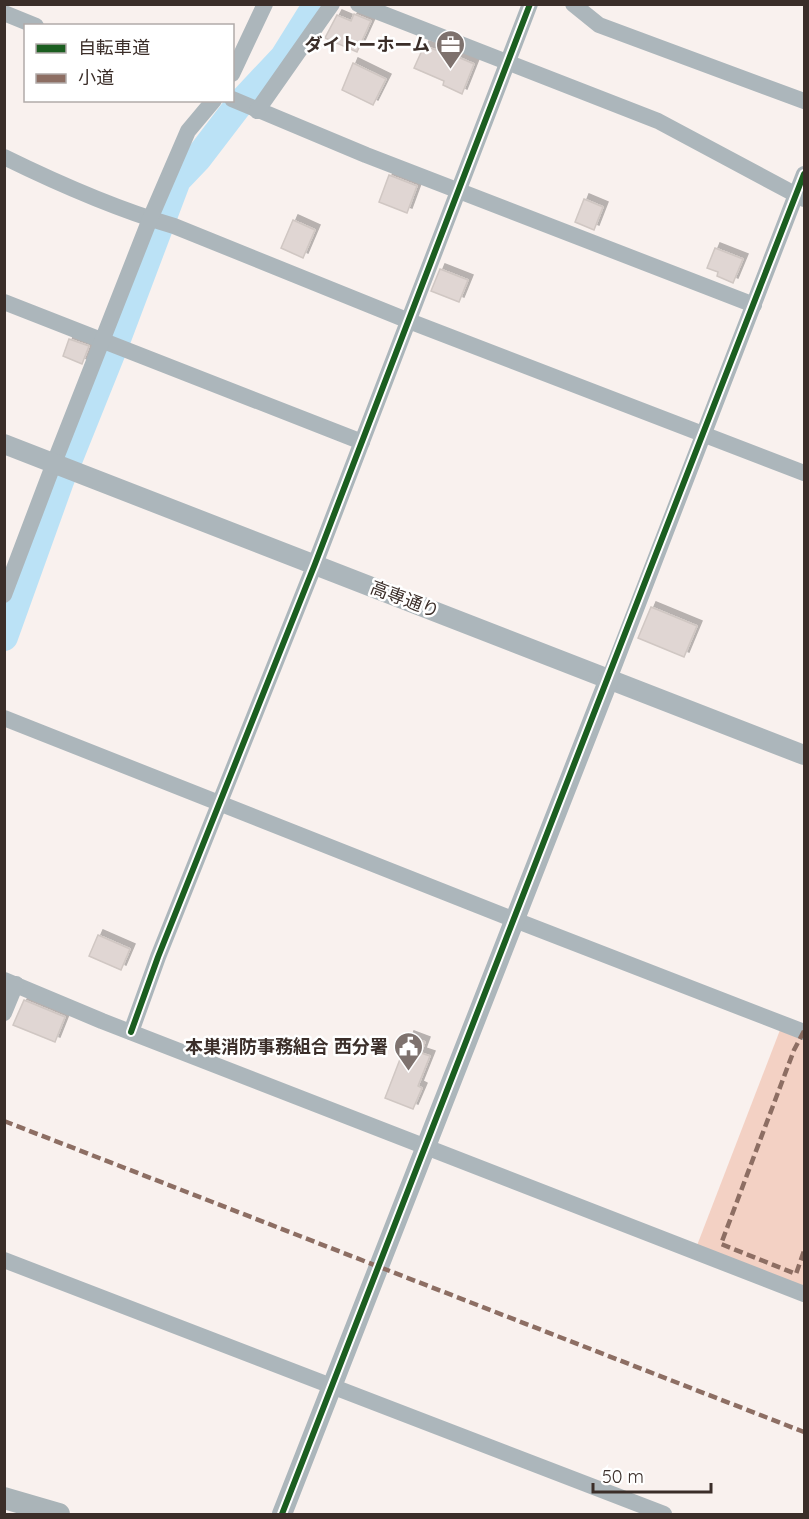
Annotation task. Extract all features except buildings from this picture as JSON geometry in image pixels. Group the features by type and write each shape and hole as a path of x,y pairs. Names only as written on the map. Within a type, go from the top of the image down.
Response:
{"main road":[{"path":"4,1498 59,1515"}],"street":[{"path":"234,70 264,4"},
{"path":"257,111 332,4"},
{"path":"131,1032 158,957 315,564 530,4"},
{"path":"573,4 599,25 804,101"},
{"path":"365,6 658,121 800,198"},
{"path":"4,13 31,24"},
{"path":"234,100 257,111 754,305"},
{"path":"4,595 62,466 102,340 150,219 188,131 212,102"},
{"path":"4,157 41,175 150,219 174,226 409,321 804,473"},
{"path":"282,1515 703,434 754,305 800,198 804,174"},
{"path":"4,302 362,442"},
{"name":"高専通り","path":"4,444 804,754"},
{"path":"4,718 804,1032"},
{"path":"4,1013 10,982 131,1032 804,1294"},
{"path":"4,1260 664,1515"}],"shaded area":[{"path":"780,1030 804,1040 804,1283 802,1289 696,1248"}],"waterway":[{"path":"4,637 60,481 177,180 198,158 237,107 284,57 317,4"}],"marked path":[{"path":"804,1031 794,1050 721,1244 796,1274 804,1251"},
{"path":"4,1121 804,1432"}],"cycle path":[{"path":"131,1032 158,957 315,564 530,4"},
{"path":"282,1514 804,174"}],"place":[{"name":"ダイトーホーム","path":"451,70"},
{"name":"本巣消防事務組合 西分署","path":"409,1072"}]}
